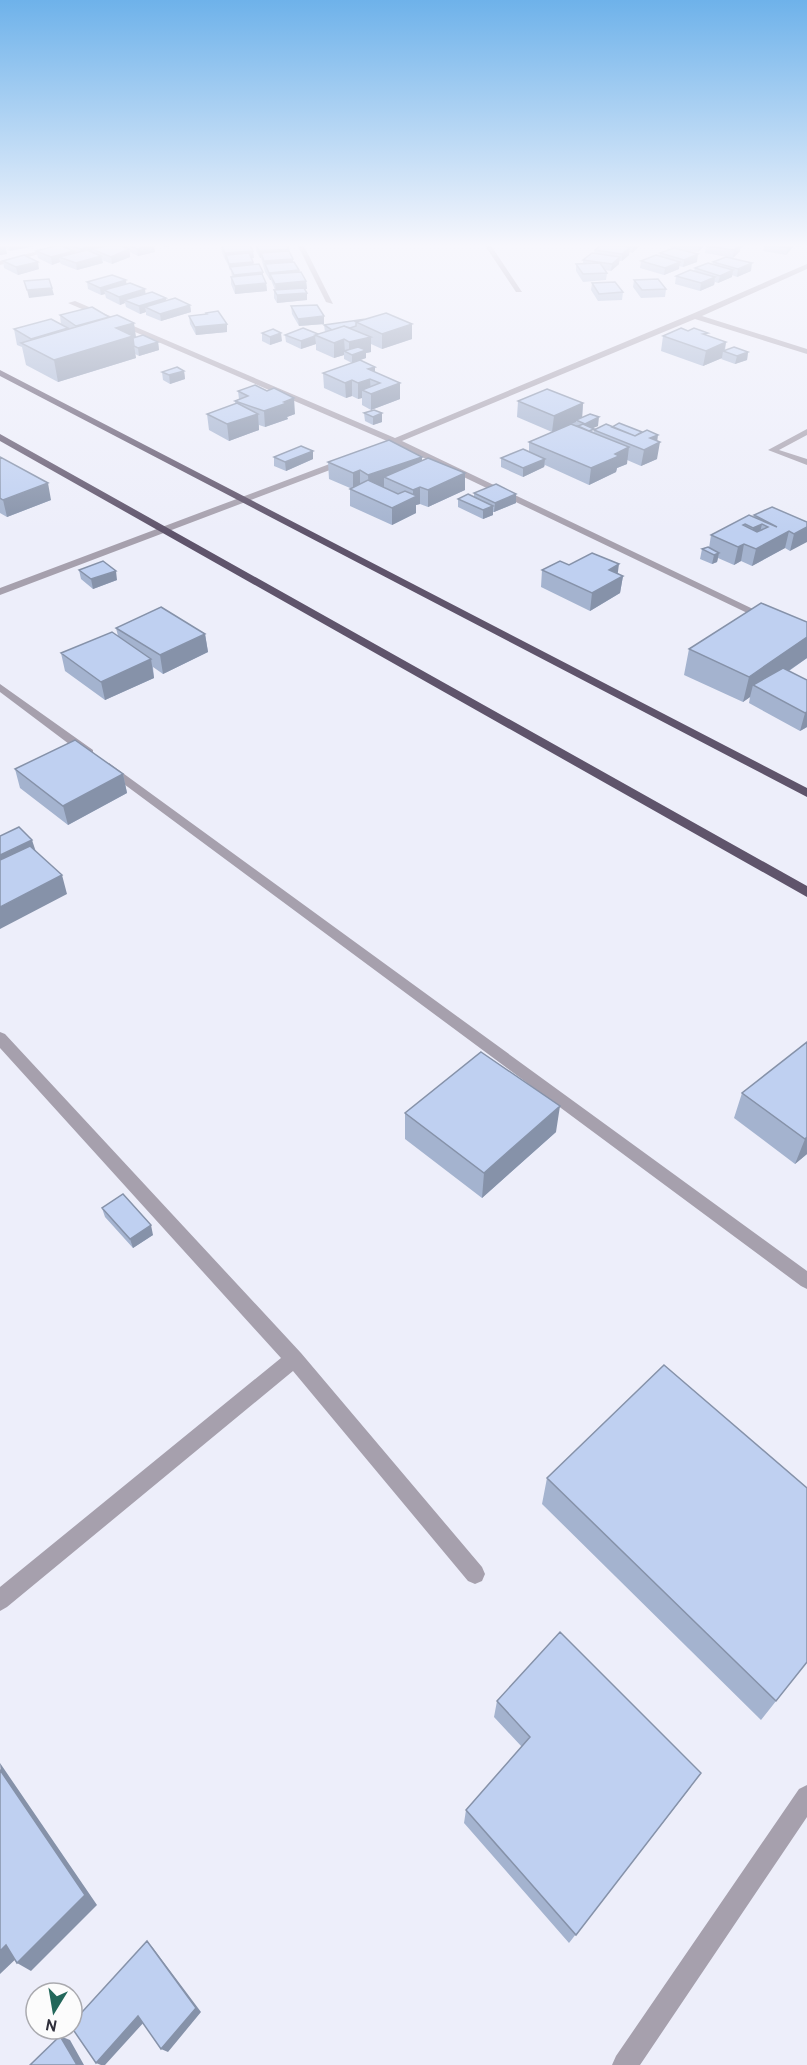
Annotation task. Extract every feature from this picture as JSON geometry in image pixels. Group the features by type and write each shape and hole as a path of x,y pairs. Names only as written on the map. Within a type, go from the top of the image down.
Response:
{"highway":[{"path":"0,373 807,793"},
{"path":"0,438 807,892"}],"street":[{"path":"159,340 397,442 775,623"},
{"path":"364,454 637,340"},
{"path":"771,340 807,352"},
{"path":"807,432 772,450 807,462"},
{"path":"0,592 241,498 352,458"},
{"path":"0,687 807,1281"},
{"path":"0,1038 294,1359 475,1574"},
{"path":"0,1600 294,1359"},
{"path":"625,2065 807,1797"}],"building":[{"path":"30,340 119,340 54,360 21,343"},
{"path":"133,340 158,342 138,348 134,346"},
{"path":"676,340 726,342 706,351"},
{"path":"358,347 366,350 352,355 344,351"},
{"path":"734,347 748,352 737,356 723,351"},
{"path":"360,360 375,367 368,369 400,383 371,394 362,390 380,383 370,379 358,383 352,380 345,383 323,373"},
{"path":"177,367 184,371 169,375 162,372"},
{"path":"255,385 267,391 274,388 294,398 284,402 287,403 264,411 235,401 248,396 238,391"},
{"path":"547,389 583,403 554,416 518,401"},
{"path":"237,403 258,414 227,424 207,414"},
{"path":"374,410 382,413 373,417 364,413"},
{"path":"590,414 599,417 585,424 576,420"},
{"path":"619,423 642,432 635,436 612,427"},
{"path":"571,424 629,447 615,454 619,456 591,468 529,442"},
{"path":"583,424 594,429 589,431 578,426"},
{"path":"606,424 635,436 647,430 658,435 650,438 660,442 644,450 594,430"},
{"path":"389,440 422,457 368,475 360,470 353,473 328,462"},
{"path":"301,446 313,451 285,462 274,457"},
{"path":"523,449 545,459 523,468 501,458"},
{"path":"0,457 48,483 3,500 0,498"},
{"path":"428,458 465,473 428,490 420,487 413,490 384,477"},
{"path":"368,480 398,494 405,491 417,496 392,508 350,489"},
{"path":"496,484 516,494 495,503 474,493"},
{"path":"468,494 493,506 483,510 458,499"},
{"path":"772,507 807,522 807,527 794,534 789,531 756,549 744,544 738,547 711,535 749,515 777,527 754,515","holes":["762,524 768,527 757,532 743,525 753,528"]},
{"path":"708,547 719,553 714,555 702,549"},
{"path":"592,553 619,564 609,570 623,576 592,593 542,570 560,561 569,565"},
{"path":"103,561 116,571 91,579 79,570"},
{"path":"761,603 807,622 807,637 749,677 689,649"},
{"path":"161,607 205,634 160,655 116,628"},
{"path":"112,632 151,659 101,682 61,653"},
{"path":"783,668 807,680 807,712 753,685"},
{"path":"75,740 123,774 63,806 15,769"},
{"path":"19,827 32,840 0,855 0,836"},
{"path":"30,846 62,875 0,907 0,860"},
{"path":"807,1042 807,1137 805,1139 742,1093"},
{"path":"481,1052 560,1106 484,1173 405,1113"},
{"path":"123,1194 151,1225 130,1239 102,1208"},
{"path":"664,1365 807,1488 807,1662 776,1701 547,1478"},
{"path":"560,1632 701,1773 576,1935 466,1810 530,1737 497,1701"},
{"path":"0,1770 85,1895 17,1963 6,1945 0,1951"},
{"path":"147,1941 196,2008 161,2049 138,2016 96,2063 81,2041 84,2041 84,2010"},
{"path":"55,2041 63,2041 77,2065 30,2065"}]}
